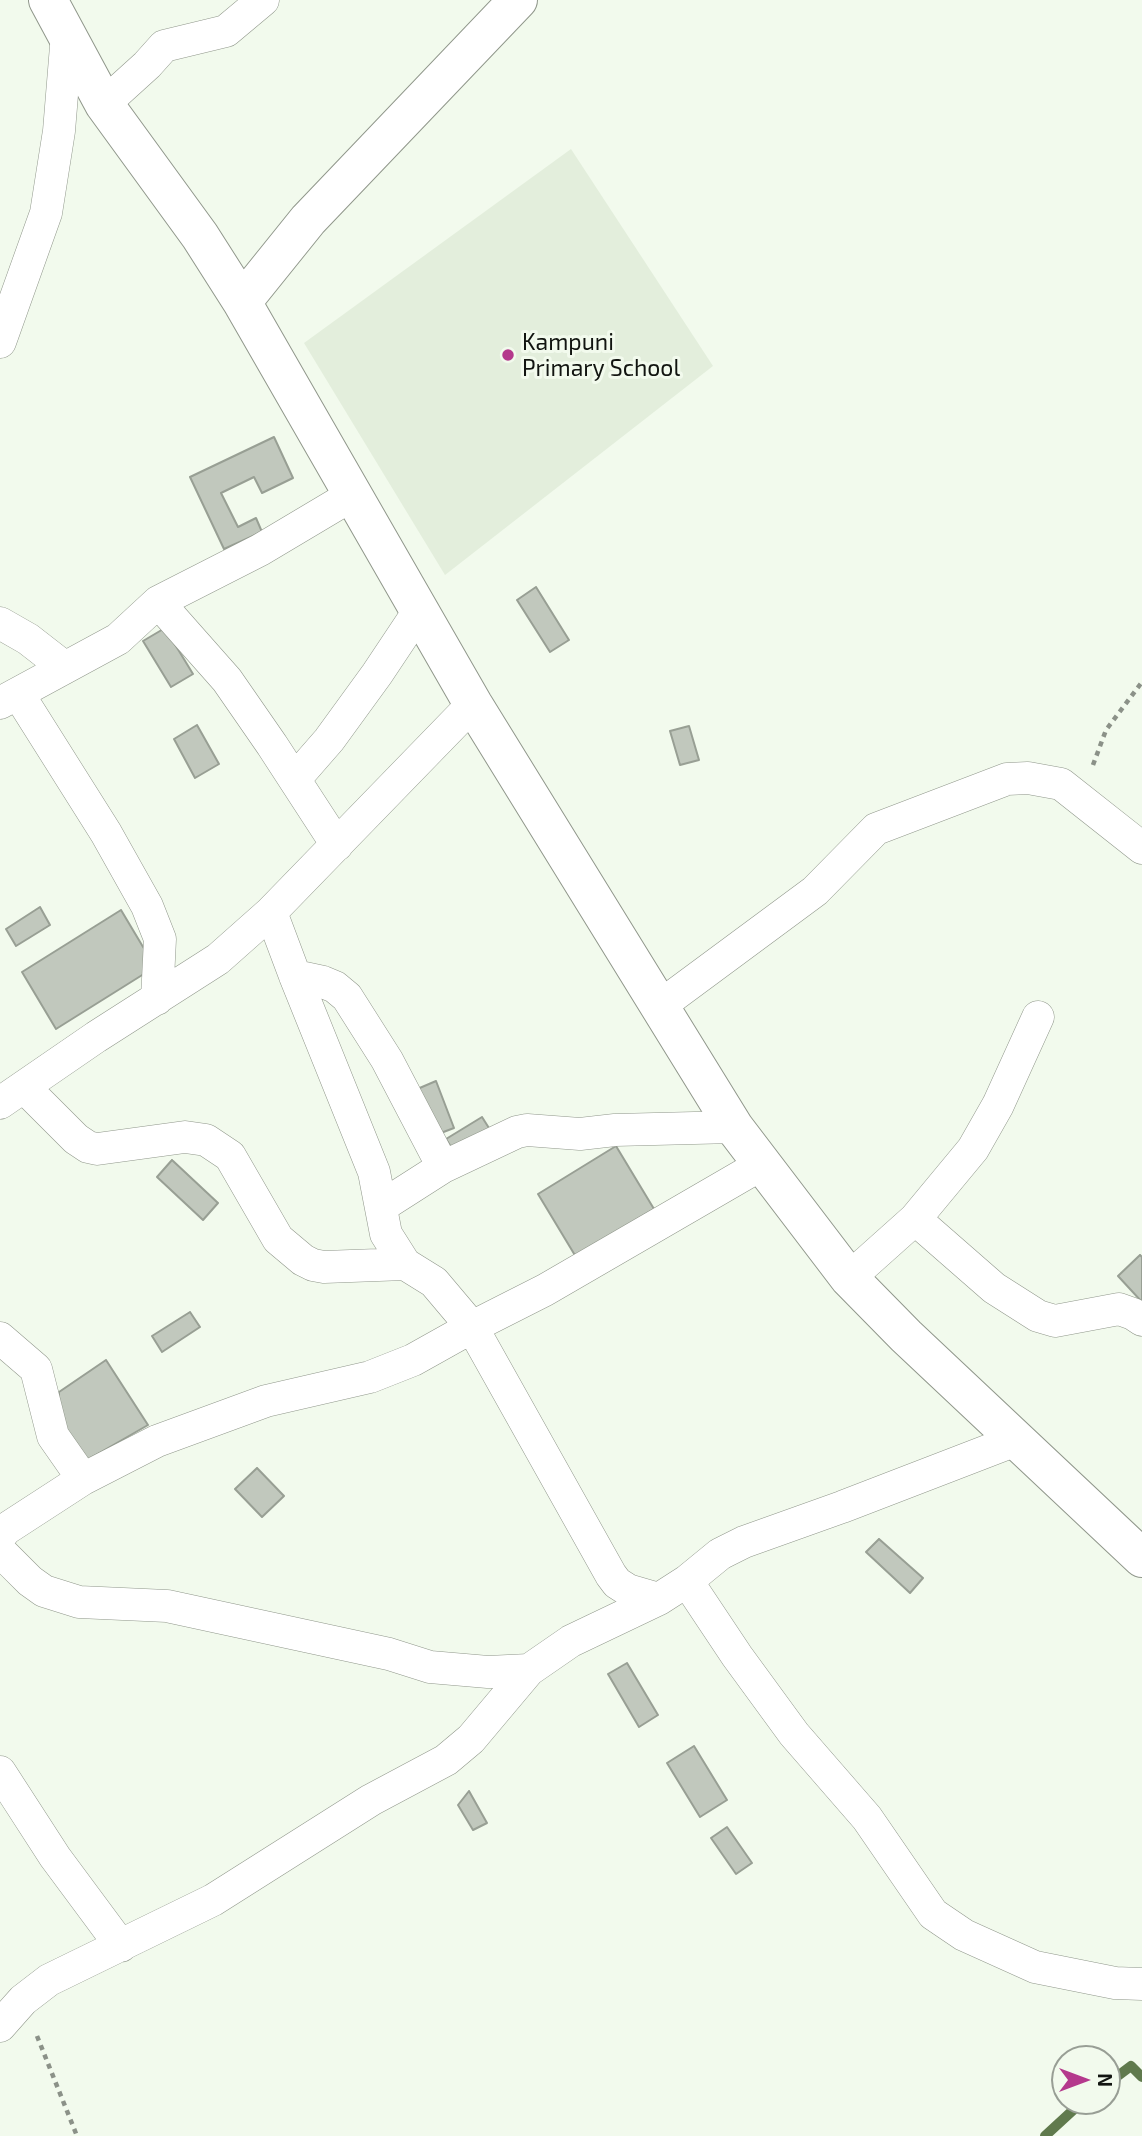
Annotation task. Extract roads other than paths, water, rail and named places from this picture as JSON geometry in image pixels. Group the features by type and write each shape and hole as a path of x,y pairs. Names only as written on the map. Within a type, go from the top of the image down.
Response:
{"street":[{"path":"48,0 104,104 200,236 242,302 473,704 734,1127 849,1278 906,1336 1142,1558"},
{"path":"104,104 164,46 178,41 209,37 226,30 263,0"},
{"path":"242,302 308,220 518,0"},
{"path":"0,342 12,261 46,213 59,131 67,33"},
{"path":"157,999 160,939 147,906 106,833 9,699 118,639 158,602 260,550 354,494"},
{"path":"158,602 228,680 337,845"},
{"path":"295,779 329,740 419,611"},
{"path":"0,623 28,639 64,667"},
{"path":"405,1264 324,1267 313,1265 278,1239 230,1156 206,1140 185,1137 97,1149 88,1147 12,1096 96,1037 218,959 271,912 473,704"},
{"path":"660,1005 815,891 876,829 1007,779 1028,778 1061,784 1142,848"},
{"path":"271,912 374,1172 386,1234 405,1264 434,1282 472,1327 611,1575 628,1590 659,1599"},
{"path":"295,976 323,982 335,987 347,997 387,1060 443,1167"},
{"path":"849,1278 915,1219 973,1149 998,1105 1038,1017"},
{"path":"382,1206 443,1167 517,1132 527,1130 580,1134 615,1130 734,1127"},
{"path":"0,1536 6,1529 83,1479 157,1441 266,1401 370,1377 413,1360 545,1290 764,1163"},
{"path":"915,1219 994,1288 1038,1316 1055,1321 1119,1309 1142,1320"},
{"path":"0,1338 36,1369 53,1436 83,1479"},
{"path":"0,2026 23,2000 49,1980 213,1900 371,1800 446,1759 471,1739 529,1670 570,1641 659,1599 687,1581 720,1554 744,1542 1016,1440"},
{"path":"0,1551 44,1591 79,1602 167,1606 389,1654 430,1667 488,1672 529,1670"},
{"path":"687,1581 794,1734 867,1818 933,1914 964,1935 1035,1967 1115,1983 1142,1984"},
{"path":"0,1772 62,1867 121,1946"}],"waterway":[{"path":"1121,2074 1131,2066 1142,2077"},
{"path":"1045,2136 1068,2115"}],"place":[{"name":"Kampuni Primary School","path":"508,355"}]}
